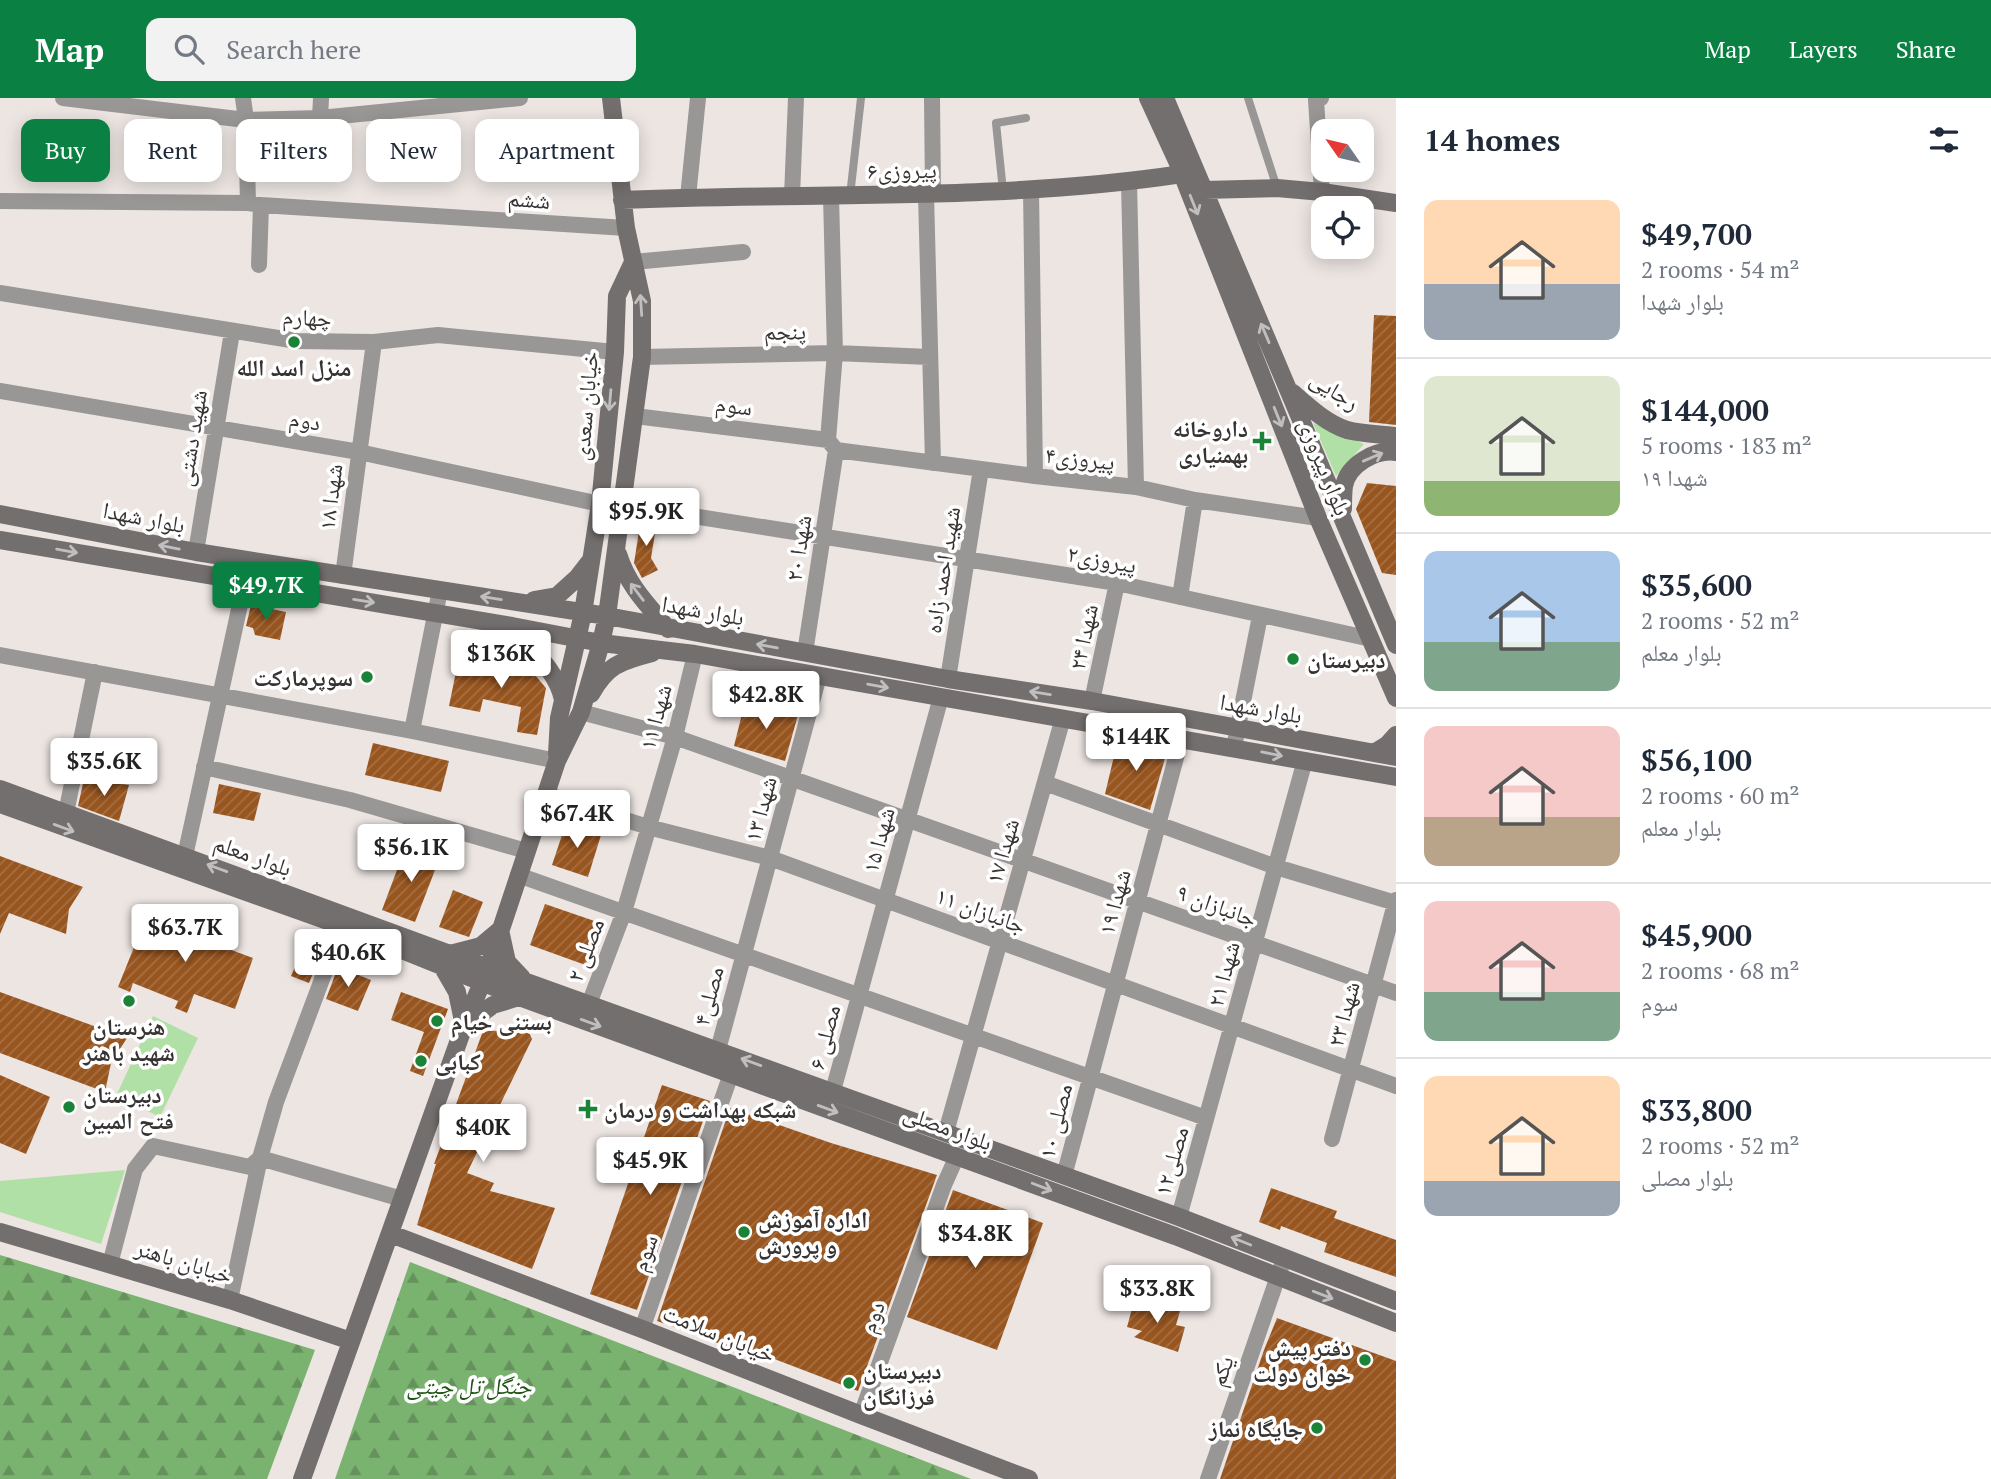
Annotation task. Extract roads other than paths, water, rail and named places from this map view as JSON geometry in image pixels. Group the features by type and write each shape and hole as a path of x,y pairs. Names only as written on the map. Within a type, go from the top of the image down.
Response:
{"main road":[{"path":"581,712 607,616 642,357 642,302 626,228 611,98"},
{"name":"بلوار پیروزی","path":"1148,98 1182,174 1318,518 1396,698"},
{"name":"بلوار پیروزی","path":"1165,98 1396,645"},
{"name":"پیروزی۶","path":"622,200 1003,191 1129,182 1182,174"},
{"path":"1205,190 1277,188 1396,203"},
{"name":"خیابان سعدی","path":"557,761 559,718 583,613 600,504 615,352 617,296 633,262"},
{"name":"رجایی","path":"1289,388 1311,410 1333,424 1348,430 1396,436"},
{"path":"1343,516 1344,488 1355,467 1366,458 1389,451 1396,452"},
{"name":"بلوار شهدا","path":"0,514 196,552 607,616 1396,757"},
{"name":"بلوار شهدا","path":"0,540 601,643 695,654 1396,777"},
{"path":"617,548 624,574 668,629"},
{"path":"521,603 557,596 577,578 591,560"},
{"path":"1342,573 1363,564"},
{"path":"512,626 561,688 563,702"},
{"path":"302,1479 464,1026 485,975 557,761 598,681 617,664 660,650"},
{"path":"1374,753 1396,735"},
{"name":"بلوار معلم","path":"0,789 185,856 485,975"},
{"name":"بلوار معلم","path":"0,804 342,926 446,960"},
{"path":"464,1026 457,992 446,960 481,946 500,930"},
{"path":"464,1026 522,989 507,962 500,930"},
{"name":"بلوار مصلی","path":"485,975 732,1074 1175,1236 1396,1323"},
{"name":"بلوار مصلی","path":"522,989 589,1004 833,1091 1179,1217 1396,1301"},
{"path":"909,1138 915,1121"},
{"name":"خیابان باهنر","path":"0,1233 230,1300 352,1340"},
{"name":"خیابان سلامت","path":"391,1234 1029,1479"}],"street":[{"path":"63,98 238,119"},
{"path":"243,98 246,119"},
{"path":"320,118 321,98"},
{"path":"283,119 320,118 520,98"},
{"path":"688,197 698,98"},
{"path":"792,196 796,98"},
{"path":"932,98 929,194 933,463"},
{"path":"1317,99 1322,192"},
{"path":"253,182 260,265"},
{"path":"1129,182 1136,487"},
{"path":"1031,189 1035,476"},
{"name":"شهدا ۲۰","path":"804,653 822,538 832,445 835,352 831,196"},
{"name":"ششم","path":"0,201 255,204 626,228"},
{"path":"633,262 743,252"},
{"name":"چهارم","path":"0,293 297,341 374,342 438,335 615,352"},
{"name":"شهید دشتی","path":"196,552 232,332"},
{"name":"شهدا ۱۸","path":"343,576 374,342"},
{"name":"پنجم","path":"642,357 835,352 930,357"},
{"name":"دوم","path":"0,391 359,452 600,504"},
{"name":"سوم","path":"635,416 832,445"},
{"name":"پیروزی۴","path":"832,445 933,463 1136,487 1195,500 1318,518"},
{"name":"شهید احمد زاده","path":"948,679 981,469"},
{"path":"1180,597 1195,500"},
{"name":"پیروزی۲","path":"623,505 1117,583 1371,639"},
{"path":"185,856 245,582"},
{"name":"شهدا ۲۴","path":"1092,701 1117,583"},
{"path":"412,731 440,590"},
{"path":"1234,747 1260,616"},
{"name":"شهدا ۱۱","path":"624,912 675,737 695,654"},
{"path":"0,655 412,731 557,761"},
{"path":"66,813 95,672"},
{"name":"شهدا ۱۳","path":"743,954 820,676"},
{"name":"شهدا ۱۵","path":"859,995 941,697"},
{"name":"جانبازان ۹","path":"581,712 675,737 1396,993"},
{"name":"شهدا ۱۷","path":"946,1132 1063,718"},
{"name":"شهدا ۱۹","path":"1089,1077 1181,739"},
{"name":"شهدا ۲۱","path":"1206,1118 1305,760"},
{"path":"204,767 350,800 526,850"},
{"path":"1045,783 1276,867 1396,901"},
{"name":"جانبازان ۱۱","path":"546,794 648,827 770,858 1396,1086"},
{"path":"518,874 1206,1118"},
{"name":"شهدا ۲۳","path":"1332,1139 1396,901"},
{"name":"مصلی ۲","path":"589,1004 624,912"},
{"path":"230,1300 260,1158 276,1102 342,926"},
{"name":"مصلی۴","path":"718,1050 743,954"},
{"name":"مصلی ۶","path":"833,1091 859,995"},
{"name":"سوم","path":"642,1329 732,1074"},
{"name":"مصلی ۱۰","path":"1064,1176 1089,1077"},
{"name":"مصلی۱۲","path":"1179,1217 1206,1118"},
{"path":"110,1264 135,1169 153,1146 250,1167 260,1158"},
{"name":"دوم","path":"861,1415 944,1185 957,1156"},
{"path":"260,1158 402,1199"},
{"name":"یکم","path":"1208,1479 1284,1259"}],"lane":[{"path":"850,196 861,98"},
{"path":"1248,98 1277,188"},
{"path":"1003,191 996,123 1026,118"}],"place":[{"name":"منزل اسد الله","path":"294,342"},
{"name":"داروخانه بهمنیاری","path":"1262,441"},
{"name":"دبیرستان","path":"1293,659"},
{"name":"سوپرمارکت","path":"367,677"},
{"name":"هنرستان شهید باهنر","path":"129,1001"},
{"name":"بستنی خیام","path":"437,1021"},
{"name":"کبابی","path":"421,1061"},
{"name":"دبیرستان فتح المبین","path":"69,1107"},
{"name":"شبکه بهداشت و درمان","path":"588,1109"},
{"name":"اداره آموزش و پرورش","path":"744,1232"},
{"name":"دفتر پیش خوان دولت","path":"1365,1360"},
{"name":"دبیرستان فرزانگان","path":"849,1383"},
{"name":"جایگاه نماز","path":"1317,1428"}],"park label":[{"name":"جنگل تل چیتی","path":"469,1385"}]}
